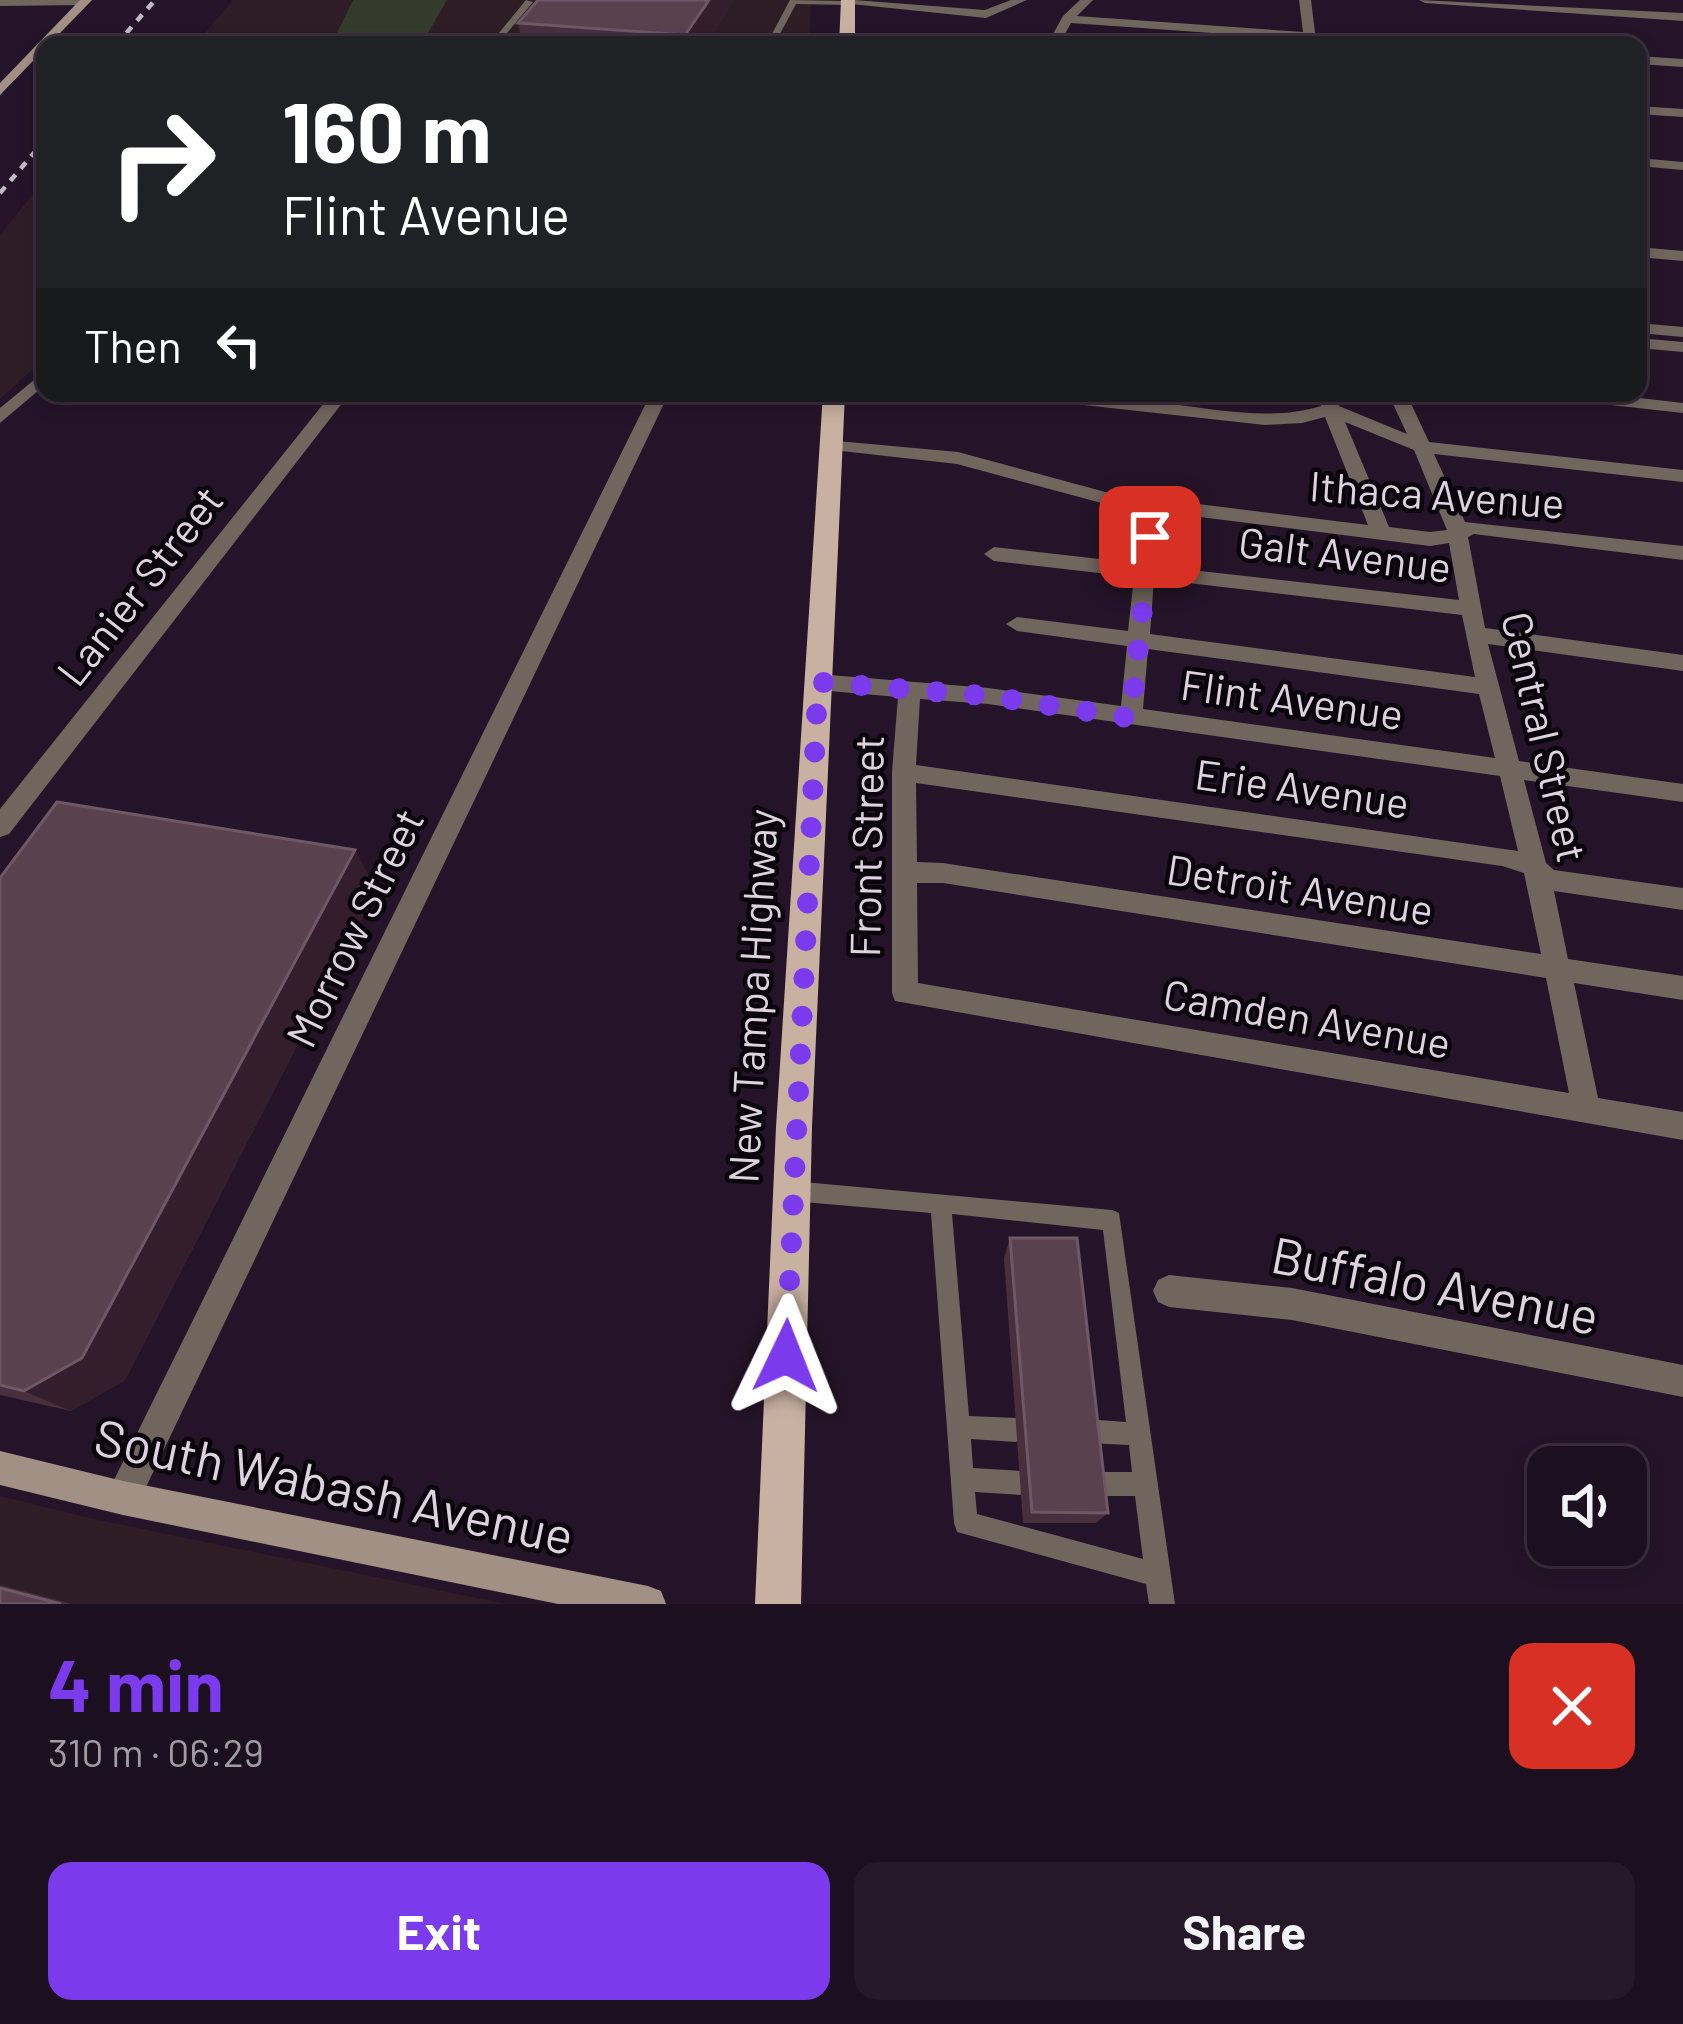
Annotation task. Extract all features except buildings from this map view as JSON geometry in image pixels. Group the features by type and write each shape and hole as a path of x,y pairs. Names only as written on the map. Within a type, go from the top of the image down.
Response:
{"main road":[{"path":"52,36 85,1"},
{"path":"847,36 848,2"},
{"path":"0,91 36,53"},
{"name":"New Tampa Highway","path":"778,1604 792,1191 835,402"},
{"name":"South Wabash Avenue","path":"0,1468 123,1498 648,1604"}],"street":[{"path":"848,2 986,14 1021,0"},
{"path":"1058,36 1066,19 1087,0"},
{"path":"1066,19 1309,36 1305,0"},
{"path":"1425,0 1683,17"},
{"path":"0,3 85,1"},
{"path":"1647,60 1683,63"},
{"path":"1647,111 1683,113"},
{"path":"1647,163 1683,166"},
{"path":"1647,253 1683,256"},
{"path":"1647,329 1683,332"},
{"path":"1647,344 1683,347"},
{"path":"0,418 36,384"},
{"name":"Lanier Street","path":"0,827 334,402"},
{"name":"Morrow Street","path":"123,1498 656,402"},
{"path":"1102,402 1265,420 1302,418 1326,402"},
{"path":"1328,402 1381,533"},
{"path":"1330,402 1422,447 1683,476"},
{"name":"Central Street","path":"1401,402 1458,536 1488,687 1559,969 1586,1108"},
{"path":"1629,402 1683,408"},
{"name":"Ithaca Avenue","path":"833,444 958,458 1086,494 1151,504 1430,539 1458,536 1470,527 1683,553"},
{"path":"1131,718 1151,504"},
{"name":"Galt Avenue","path":"994,554 1472,609"},
{"path":"1017,624 1488,687"},
{"path":"1478,635 1683,663"},
{"name":"Flint Avenue","path":"818,682 910,688 1683,794"},
{"name":"Front Street","path":"910,688 904,772 905,993 918,995"},
{"name":"Erie Avenue","path":"904,772 1502,856 1532,866 1547,880 1683,899"},
{"name":"Detroit Avenue","path":"904,872 943,873 1683,988"},
{"name":"Camden Avenue","path":"918,995 1683,1126"},
{"name":"Buffalo Avenue","path":"1169,1291 1292,1304 1683,1382"}],"lane":[{"path":"501,36 529,2"},
{"path":"775,36 793,2 848,2"},
{"path":"792,1191 1112,1220 1162,1604"},
{"path":"941,1203 966,1523 1157,1575"},
{"path":"958,1427 1016,1430"},
{"path":"1086,1431 1139,1434"},
{"path":"962,1480 1021,1483"},
{"path":"1092,1484 1146,1484"}],"shaded area":[{"path":"233,0 353,0 335,36 203,36"},
{"path":"447,0 811,0 809,36 426,36"},
{"path":"36,190 36,366 0,399 0,235"},
{"path":"0,1496 89,1518 506,1604 0,1604"}],"green space":[{"path":"353,0 447,0 426,36 335,36"}],"railway":[{"path":"124,36 155,0"},
{"path":"0,193 36,151"}],"route":[{"path":"786,1356 818,682 988,696 1131,718 1150,537"}]}
